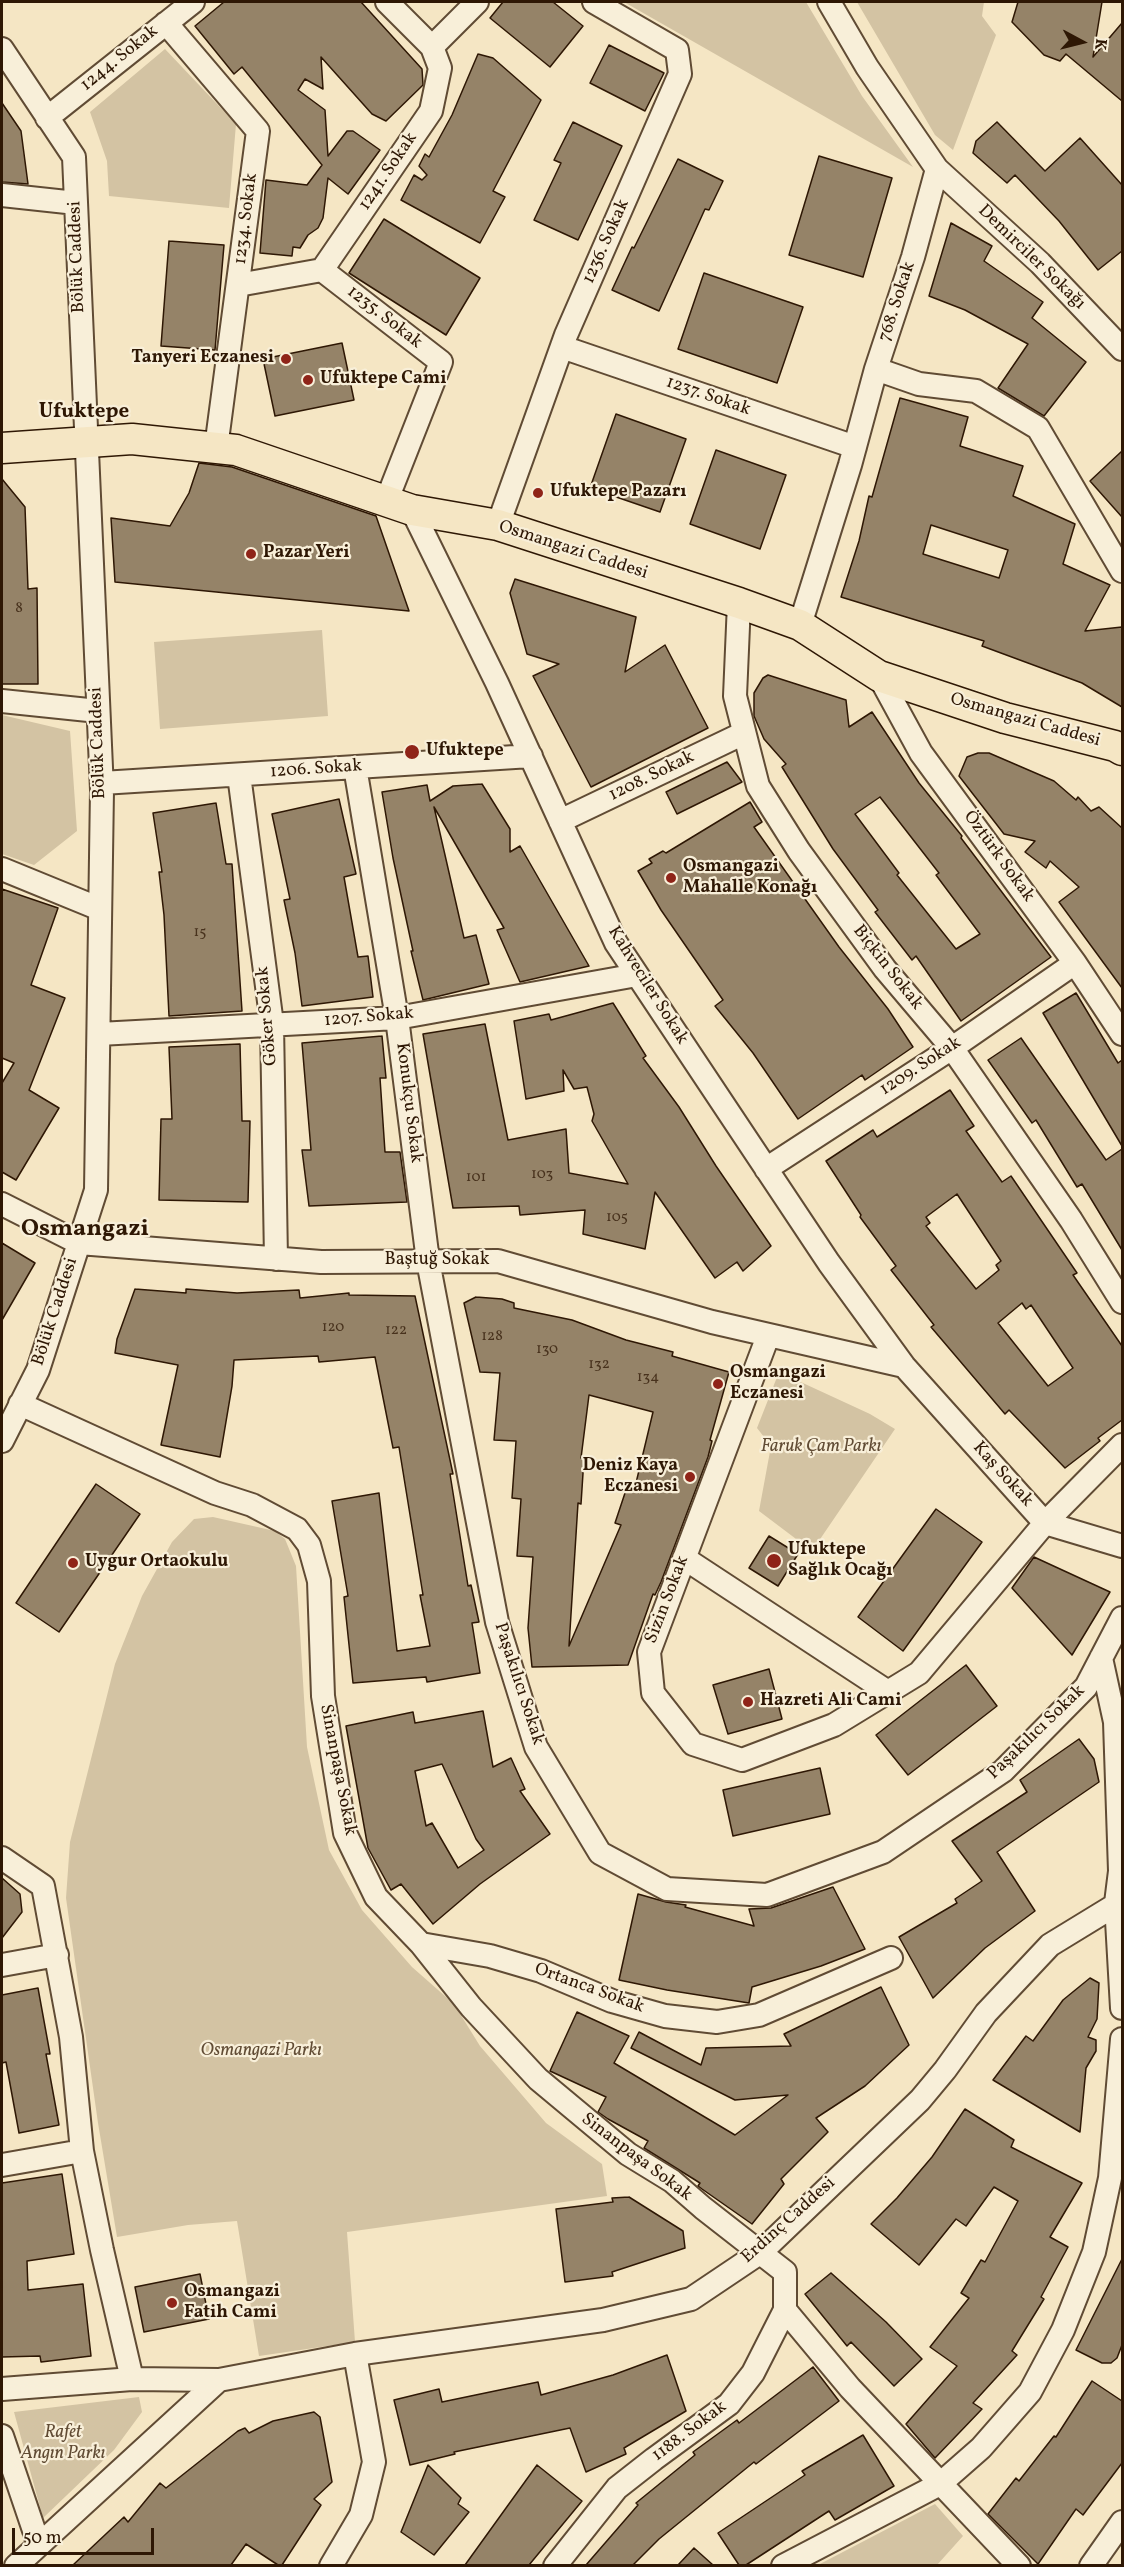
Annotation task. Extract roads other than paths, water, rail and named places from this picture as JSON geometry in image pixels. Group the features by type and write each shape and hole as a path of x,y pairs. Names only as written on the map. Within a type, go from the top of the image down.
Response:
{"main road":[{"name":"Osmangazi Caddesi","path":"2,448 132,439 236,450 399,506 498,525 739,603 800,625 879,676 1005,718 1120,744"}],"street":[{"name":"1244. Sokak","path":"48,117 193,2"},
{"path":"387,2 432,47 477,2"},
{"name":"1236. Sokak","path":"498,525 562,347 680,74 677,50 594,2"},
{"path":"830,2 867,66 937,169"},
{"name":"1234. Sokak","path":"166,23 258,131 216,448"},
{"name":"1241. Sokak","path":"322,270 431,111 440,68 432,47"},
{"name":"Bölük Caddesi","path":"2,49 74,157 102,783 96,1190 38,1370 2,1441"},
{"name":"Demirciler Sokağı","path":"937,169 1040,263 1122,349"},
{"name":"768. Sokak","path":"800,625 855,447 876,369 913,257 937,169"},
{"path":"2,195 76,203"},
{"path":"238,285 322,270"},
{"name":"1235. Sokak","path":"322,270 441,362 399,506"},
{"name":"1237. Sokak","path":"562,347 855,447"},
{"path":"876,369 919,384 976,391 1038,428 1122,572"},
{"name":"Kahveciler Sokak","path":"399,506 497,683 616,943 829,1263 904,1366"},
{"name":"Biçkin Sokak","path":"739,603 735,696 758,786 799,851 885,969 952,1048 1071,1220 1122,1302"},
{"name":"Öztürk Sokak","path":"879,676 921,753 1075,963 1122,1034"},
{"path":"2,701 99,711"},
{"name":"1208. Sokak","path":"560,821 744,733"},
{"name":"1206. Sokak","path":"102,783 531,756"},
{"name":"Konukçu Sokak","path":"356,767 397,1018 428,1262"},
{"name":"Göker Sokak","path":"239,775 272,1024 276,1259"},
{"path":"2,869 100,909"},
{"name":"1209. Sokak","path":"766,1169 952,1048 1075,963"},
{"name":"1207. Sokak","path":"99,1034 397,1018 637,975"},
{"name":"Baştuğ Sokak","path":"2,1204 79,1243 321,1262 498,1261 768,1336 904,1366"},
{"name":"Paşakılıcı Sokak","path":"428,1262 497,1622 537,1747 600,1853 667,1889 767,1895 883,1852 1003,1771 1086,1687 1122,1618"},
{"name":"Sizin Sokak","path":"768,1336 649,1652 653,1693 693,1744 742,1760 834,1725 918,1673 1045,1523 1122,1445"},
{"name":"Kaş Sokak","path":"904,1366 1045,1523 1122,1546"},
{"name":"Sinanpaşa Sokak","path":"20,1404 174,1472 215,1493 252,1505 297,1528 309,1545 319,1581 323,1696 345,1833 376,1898 421,1944 471,2007 538,2079 628,2154 672,2181 761,2252"},
{"path":"684,1558 888,1692"},
{"path":"1101,1658 1115,1722 1122,2008"},
{"path":"2,1858 43,1886 71,2037 82,2151 132,2379"},
{"name":"Erdinç Caddesi","path":"2,2389 132,2379 219,2380 355,2354 603,2320 691,2299 761,2252 920,2100 986,2013 1050,1946 1119,1902"},
{"name":"Ortanca Sokak","path":"421,1944 490,1956 541,1971 612,2001 665,2016 717,2022 759,2015 891,1958"},
{"path":"2,1965 57,1956"},
{"path":"783,2565 940,2484 981,2448 1030,2392 1063,2330 1094,2252 1116,2179 1122,2039"},
{"path":"2,2165 82,2151"},
{"name":"1188. Sokak","path":"555,2565 617,2488 729,2404 753,2373 785,2310 785,2272 761,2252"},
{"path":"785,2310 850,2388 1019,2565"},
{"path":"331,2565 361,2515 374,2462 355,2354"},
{"path":"16,2565 219,2380"},
{"path":"2,2436 39,2545"},
{"path":"1090,2565 1122,2522"}],"place":[{"name":"Tanyeri Eczanesi","path":"286,359"},
{"name":"Ufuktepe Cami","path":"308,380"},
{"name":"Ufuktepe Pazarı","path":"538,493"},
{"name":"Pazar Yeri","path":"251,554"},
{"name":"Ufuktepe","path":"412,752"},
{"name":"Osmangazi Mahalle Konağı","path":"671,878"},
{"name":"Osmangazi Eczanesi","path":"718,1384"},
{"name":"Deniz Kaya Eczanesi","path":"690,1477"},
{"name":"Ufuktepe Sağlık Ocağı","path":"774,1561"},
{"name":"Uygur Ortaokulu","path":"73,1563"},
{"name":"Hazreti Ali Cami","path":"748,1702"},
{"name":"Osmangazi Fatih Cami","path":"172,2303"}],"district":[{"name":"Ufuktepe","path":"84,413"},
{"name":"Osmangazi","path":"85,1231"}],"park label":[{"name":"Faruk Çam Parkı","path":"821,1448"},
{"name":"Osmangazi Parkı","path":"261,2052"},
{"name":"Rafet Angın Parkı","path":"63,2444"}]}
